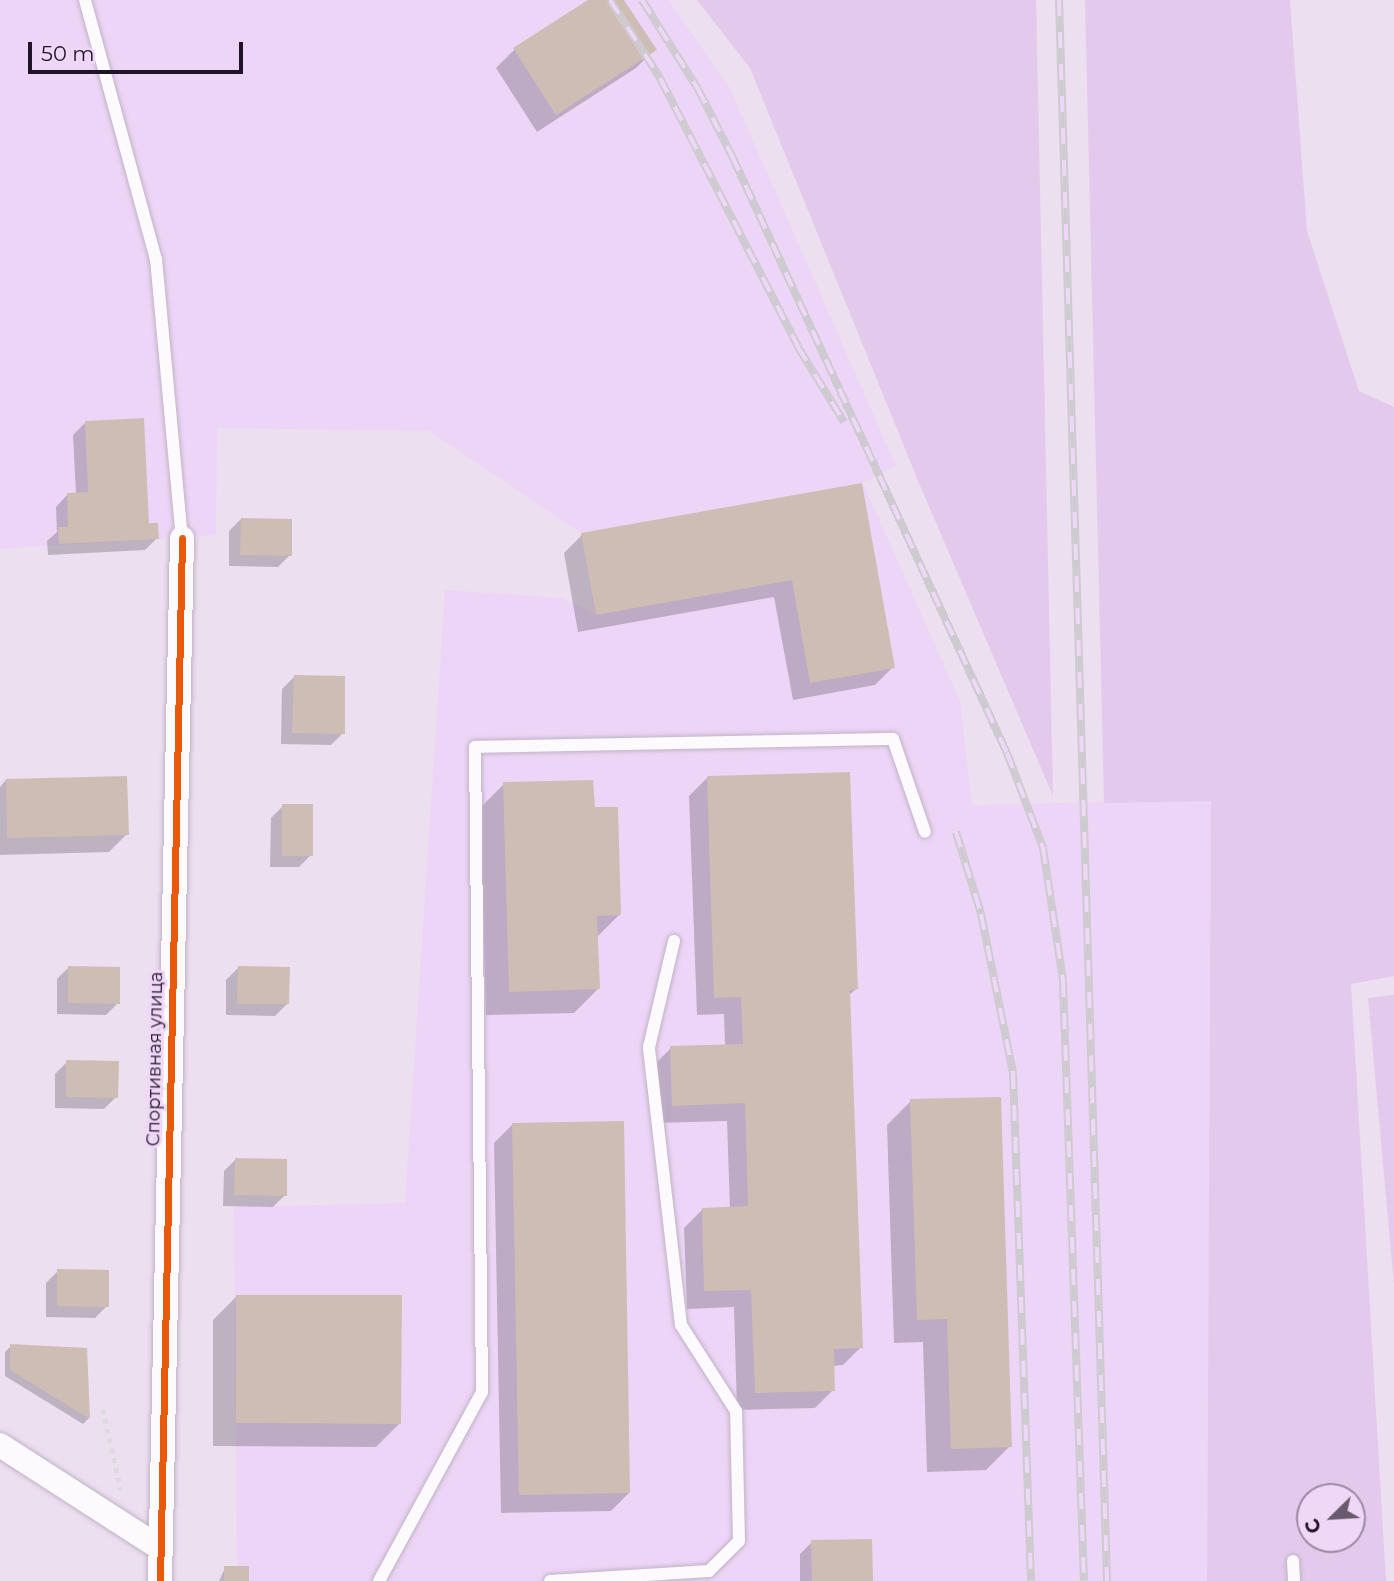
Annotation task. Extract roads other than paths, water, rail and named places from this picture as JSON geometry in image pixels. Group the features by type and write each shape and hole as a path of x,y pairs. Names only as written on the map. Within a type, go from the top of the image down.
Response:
{"street":[{"name":"Спортивная улица","path":"160,1581 183,538"},
{"path":"0,1446 160,1548"}],"lane":[{"path":"85,0 156,259 183,538"},
{"path":"379,1581 482,1392 475,747 893,739 925,832"},
{"path":"550,1581 709,1571 739,1541 736,1412 681,1325 649,1047 674,941"},
{"path":"1293,1561 1294,1581"}],"railway":[{"path":"610,0 660,78 798,347 844,422"},
{"path":"642,0 698,89 732,156 1007,753 1043,848 1063,981 1084,1581"},
{"path":"1059,0 1107,1581"},
{"path":"956,832 981,914 1013,1073 1031,1581"}]}
